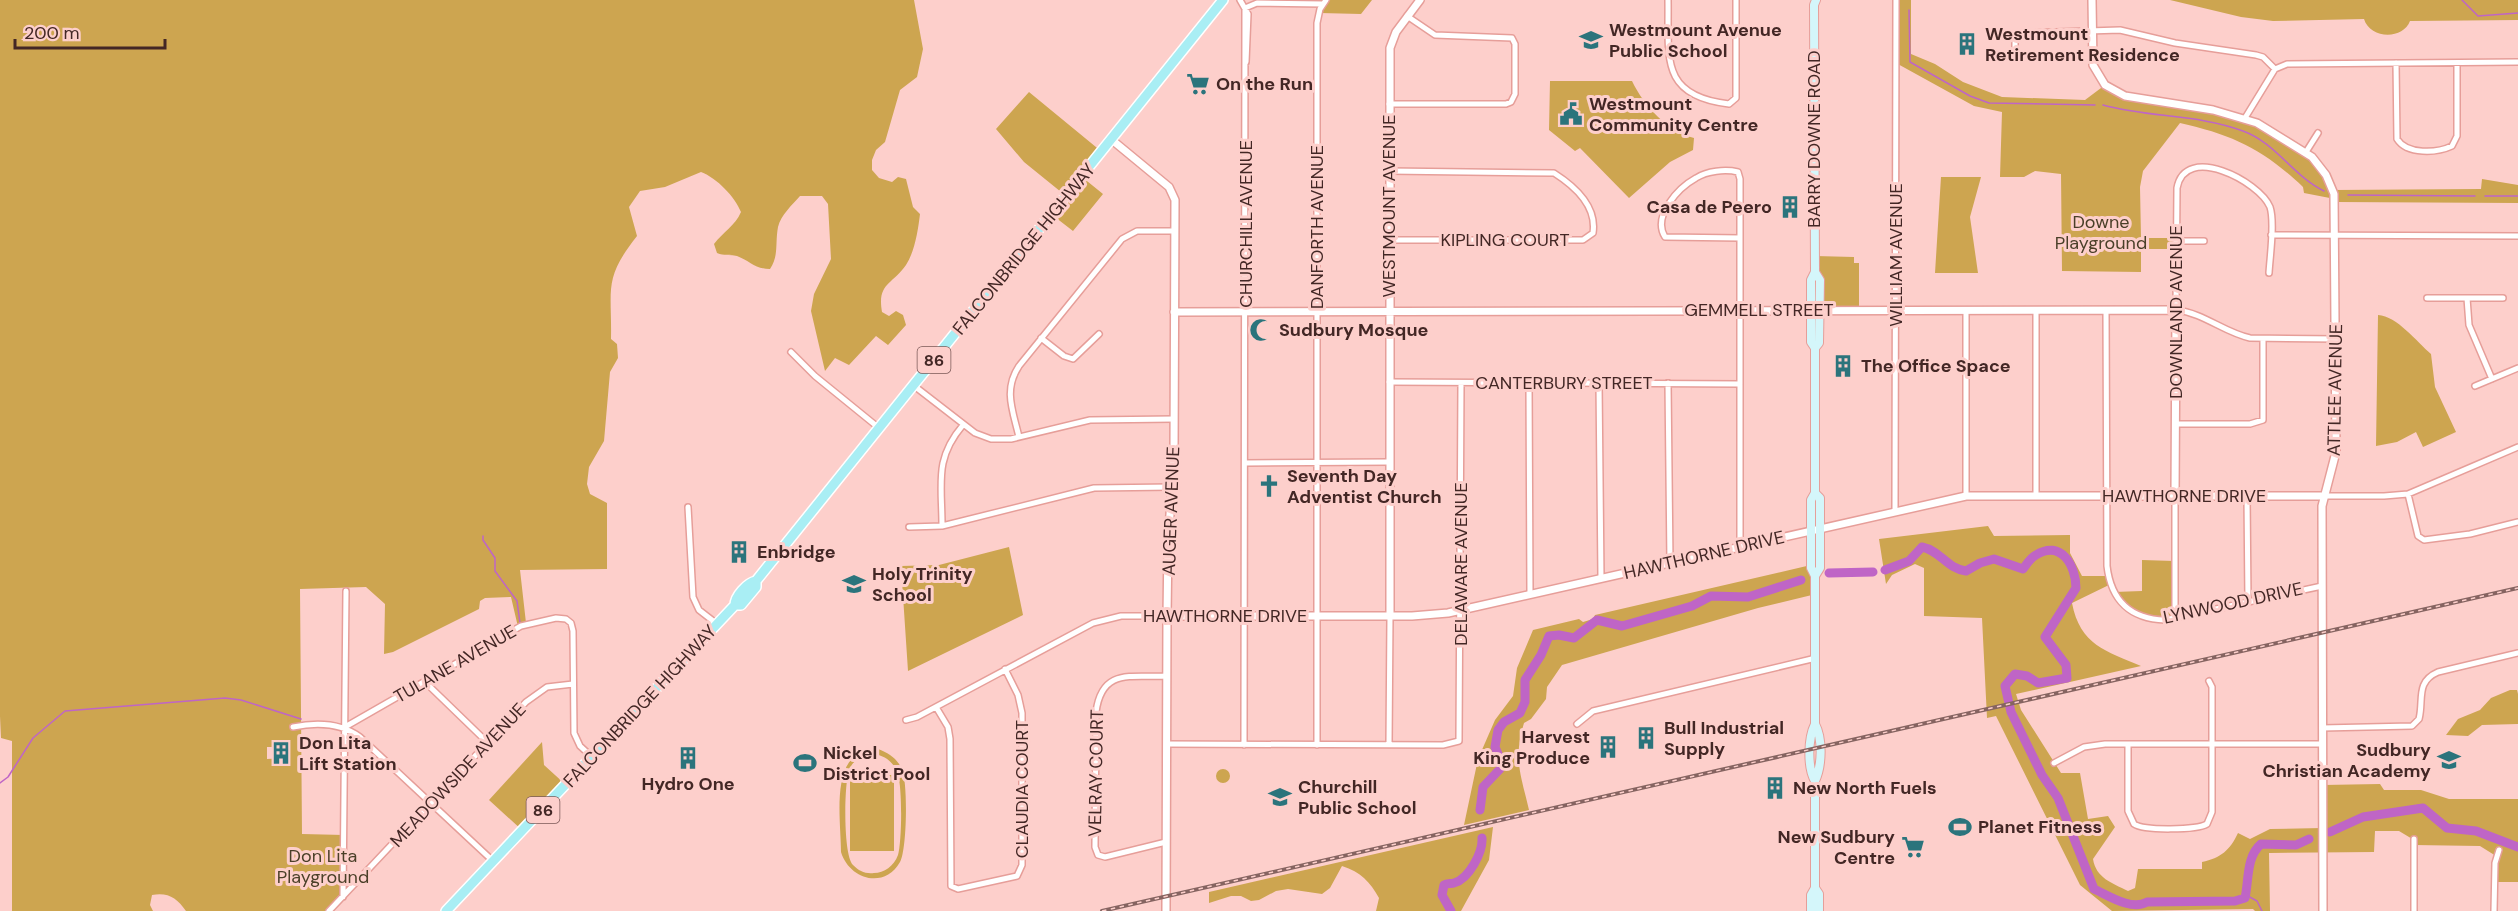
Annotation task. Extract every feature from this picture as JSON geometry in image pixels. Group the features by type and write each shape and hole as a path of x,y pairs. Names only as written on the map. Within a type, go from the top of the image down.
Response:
{"main road":[{"name":"FALCONBRIDGE HIGHWAY","path":"446,911 735,605 741,605 756,587 756,581 1223,0"},
{"name":"BARRY DOWNE ROAD","path":"1811,911 1811,895 1815,888 1815,781 1819,772 1820,747 1820,732 1815,724 1815,576 1811,568 1811,500 1815,493 1815,348 1820,343 1816,310 1820,280 1815,272 1814,2"},
{"name":"BARRY DOWNE ROAD","path":"1815,493 1820,498 1820,568 1815,576"},
{"name":"BARRY DOWNE ROAD","path":"1815,888 1819,894 1819,911"}],"street":[{"name":"CHURCHILL AVENUE","path":"1240,0 1245,8 1248,23 1244,745"},
{"name":"WESTMOUNT AVENUE","path":"1389,745 1390,48 1396,32 1420,0"},
{"path":"1668,0 1668,44 1674,76 1681,86 1698,99 1729,104 1736,98 1737,91 1736,0"},
{"name":"WILLIAM AVENUE","path":"1895,511 1896,0"},
{"path":"2092,0 2092,29"},
{"path":"1245,8 1257,3 1325,2"},
{"name":"DANFORTH AVENUE","path":"1317,745 1317,23 1325,2"},
{"path":"1389,104 1506,104 1511,102 1515,94 1515,44 1512,38 1435,35 1407,16"},
{"path":"2016,59 2015,40 2020,33 2092,29 2120,30 2175,43 2256,55 2263,57 2275,69"},
{"name":"ATTLEE AVENUE","path":"2092,29 2092,57 2096,72 2105,85 2116,93 2245,118 2276,133 2306,152 2322,168 2332,188 2336,209 2336,452 2324,496 2323,911"},
{"path":"2245,118 2275,69 2303,63 2518,62"},
{"path":"2396,63 2397,140 2403,147 2410,149 2442,150 2452,146 2457,136 2457,63"},
{"path":"2306,152 2318,133"},
{"name":"AUGER AVENUE","path":"1112,140 1169,187 1175,200 1174,419 1167,616 1166,911"},
{"name":"DOWNLAND AVENUE","path":"2175,618 2177,183 2185,174 2201,167 2225,171 2257,191 2269,206 2270,273"},
{"name":"KIPLING COURT","path":"1389,171 1554,173 1590,207 1594,222 1593,233 1583,240 1389,240"},
{"path":"1740,238 1668,238 1662,231 1668,204 1691,182 1711,173 1738,172 1740,238 1740,546"},
{"path":"1019,437 1010,398 1010,383 1018,366 1125,236 1137,231 1174,231"},
{"path":"2271,235 2518,236"},
{"path":"2176,241 2204,242"},
{"path":"2427,298 2503,298"},
{"path":"2467,298 2469,325 2492,379"},
{"path":"1966,310 1966,496"},
{"path":"2036,310 2036,496"},
{"name":"LYNWOOD DRIVE","path":"2106,310 2107,566 2115,596 2126,609 2139,616 2157,620 2322,586"},
{"name":"GEMMELL STREET","path":"1174,312 2176,310 2202,316 2236,335 2263,340 2337,339"},
{"path":"1041,338 1064,356 1073,359 1099,334"},
{"path":"2175,424 2250,424 2262,420 2263,340"},
{"path":"791,352 814,376 879,428"},
{"path":"2475,386 2518,368"},
{"name":"CANTERBURY STREET","path":"1389,382 1740,384"},
{"name":"DELAWARE AVENUE","path":"1389,745 1456,744 1461,734 1461,383"},
{"path":"1529,383 1530,594"},
{"path":"1599,383 1601,578"},
{"path":"1668,383 1670,563"},
{"path":"913,385 963,425 991,439 1019,437 1090,420 1174,419"},
{"path":"942,526 942,459 951,440 963,425"},
{"name":"HAWTHORNE DRIVE","path":"906,720 917,717 1104,619 1121,616 1431,615 1966,496 2384,496 2408,494 2518,447"},
{"path":"1245,463 1389,462"},
{"path":"909,527 942,526 1094,488 1172,487"},
{"path":"2408,494 2418,536 2424,540 2470,534 2518,522"},
{"path":"2247,496 2248,600"},
{"path":"688,507 694,600 699,610 717,624"},
{"path":"343,897 346,591"},
{"name":"TULANE AVENUE","path":"345,727 521,626 561,618 568,620 573,631 574,733 580,746 592,757"},
{"path":"2322,728 2412,726 2419,719 2421,687 2427,677 2438,672 2518,653"},
{"path":"1577,724 1593,711 1816,658"},
{"name":"CLAUDIA COURT","path":"936,707 948,727 950,739 952,888 1017,876 1022,865 1022,713 1018,695 1005,669"},
{"name":"VELRAY COURT","path":"1166,842 1105,857 1098,855 1094,844 1096,712 1101,691 1108,683 1120,677 1167,676"},
{"path":"2128,744 2128,812 2131,820 2143,828 2197,828 2211,819 2212,687 2209,681"},
{"path":"425,682 488,742"},
{"name":"MEADOWSIDE AVENUE","path":"329,911 538,692 553,685 573,684"},
{"path":"293,727 303,724 345,727 494,862"},
{"path":"1167,744 1389,745"},
{"path":"2054,763 2084,747 2128,744 2322,744"},
{"path":"2414,840 2414,911"},
{"path":"2494,911 2495,863 2499,850"}],"green space":[{"name":"Don Lita Playground","path":"0,0 914,0 923,49 917,77 900,90 885,142 876,150 872,160 872,170 879,178 892,182 898,177 906,179 913,207 920,214 912,253 901,272 887,285 882,295 882,312 889,316 896,311 903,315 906,325 888,345 876,336 849,365 835,358 825,371 811,311 814,294 831,259 828,204 822,196 800,196 784,214 778,227 773,264 770,269 765,269 737,256 717,253 714,244 736,221 741,212 725,189 707,175 701,172 665,187 640,191 629,207 637,236 619,263 612,284 611,339 617,344 618,358 610,372 604,441 589,467 587,484 590,494 607,503 607,569 520,570 526,623 518,627 511,597 485,598 480,601 479,609 393,652 384,654 385,604 366,587 300,589 302,834 344,835 344,898 330,911 186,911 172,897 158,894 152,895 150,905 153,911 12,911 12,741 1,738","holes":["267,747 285,747 285,758 267,759"]},
{"path":"1327,0 1372,0 1361,14 1320,13"},
{"name":"Downe Playground","path":"1896,0 1911,0 1911,54 1935,64 1963,82 2002,97 2085,100 2105,85 2117,93 2233,114 2306,152 2333,190 2481,189 2482,179 2518,185 2518,203 2336,202 2335,199 2304,193 2303,187 2288,174 2246,145 2216,133 2180,123 2143,171 2140,187 2141,238 2177,238 2177,249 2141,249 2141,272 2062,271 2061,174 2035,171 2024,177 2000,177 2002,112 1974,106 1896,63"},
{"path":"2170,0 2518,0 2518,20 2410,21 2401,32 2387,35 2367,26 2364,19 2273,21 2241,17"},
{"path":"1550,81 1632,81 1657,116 1675,130 1694,138 1693,150 1670,162 1629,198 1580,148 1575,151 1549,130"},
{"path":"1029,92 1102,152 1082,177 1103,194 1073,231 1051,214 1066,196 1024,162 996,129"},
{"path":"1941,177 1981,177 1970,217 1978,273 1935,273"},
{"path":"1815,256 1854,257 1854,263 1859,263 1859,310 1820,309"},
{"path":"2378,315 2385,316 2406,330 2431,354 2435,387 2456,432 2423,447 2416,432 2397,442 2376,446"},
{"path":"1988,526 1994,536 2070,535 2070,553 2082,576 2109,576 2111,584 2072,603 2081,628 2096,645 2141,666 2016,694 2021,710 2061,773 2080,773 2088,819 2108,816 2115,827 2093,859 2097,871 2106,879 2128,891 2135,888 2138,869 2202,869 2202,862 2224,852 2238,833 2250,839 2270,829 2323,828 2323,785 2380,784 2384,790 2421,790 2449,799 2518,799 2518,882 2495,882 2496,856 2480,846 2414,845 2414,840 2399,831 2375,831 2374,852 2269,853 2270,911 2253,909 2112,911 2080,885 1996,716 1987,718 1982,618 1924,616 1924,568 1915,564 1892,575 1886,584 1879,539"},
{"path":"1009,547 1023,615 908,671 901,566 939,565"},
{"path":"2142,560 2174,561 2174,618 2156,619 2140,614 2114,592 2142,591"},
{"path":"1811,565 1816,594 1758,608 1562,665 1547,687 1546,699 1531,719 1524,723 1521,736 1519,767 1529,810 1464,825 1478,759 1495,720 1513,696 1517,668 1533,630 1579,619 1583,622 1593,619 1595,615"},
{"path":"2510,690 2517,690 2518,694 2518,724 2482,725 2468,736 2446,735 2458,719 2480,710 2491,698"},
{"path":"542,742 544,765 566,785 523,831 489,800"},
{"path":"878,749 886,752 898,763 904,777 906,801 902,855 893,871 876,878 868,878 851,869 841,852 840,804 844,772 851,759 862,751","holes":["865,754 879,755 893,765 900,785 901,825 898,855 891,866 878,873 865,872 853,865 847,848 845,819 849,770 858,759"]},
{"path":"1223,769 1228,771 1230,776 1228,781 1223,783 1218,781 1216,776 1218,771"},
{"path":"850,775 894,775 894,851 850,851"},
{"path":"1493,827 1489,860 1461,911 1376,911 1379,898 1372,887 1360,875 1342,866 1330,888 1322,894 1288,889 1276,891 1259,900 1251,901 1241,896 1231,896 1209,903 1209,892"}],"waterway":[{"path":"2462,0 2478,16 2518,13"},
{"path":"1909,10 1910,62 1970,96 1989,103 2095,105"},
{"path":"2103,105 2209,122 2243,131 2265,143 2303,177 2324,191"},
{"path":"2348,195 2475,196"},
{"path":"2485,196 2518,196"},
{"path":"483,536 483,540 495,558 495,571 517,601 520,623"},
{"path":"1885,570 1909,561 1922,547 1934,552 1953,567 1966,571 1980,563 1994,559 2023,569 2034,556 2053,550 2065,557 2070,564 2076,588 2045,637 2066,665 2067,678 2038,683 2027,676 2015,674 2005,686 2011,712 2042,775 2058,798 2094,889 2134,905 2147,902 2235,901 2245,898 2250,862 2261,844 2296,845 2309,839"},
{"path":"1829,573 1873,572"},
{"path":"1480,810 1483,787 1500,769 1501,761 1495,747 1498,730 1504,722 1520,713 1525,702 1525,680 1541,655 1549,636 1574,638 1597,620 1622,626 1692,606 1711,596 1748,597 1801,580"},
{"path":"0,783 8,777 33,738 65,711 225,698 241,700 301,719"},
{"path":"2330,832 2363,817 2423,808 2447,828 2476,831 2518,847"},
{"path":"1451,911 1442,895 1444,885 1460,880 1470,871 1480,850 1482,838"},
{"path":"2246,895 2257,901 2262,911"}],"railway":[{"path":"1102,911 2518,588"}],"place":[{"name":"Westmount Avenue Public School","path":"1591,40"},
{"name":"Westmount Retirement Residence","path":"1967,44"},
{"name":"On the Run","path":"1198,84"},
{"name":"Westmount Community Centre","path":"1571,114"},
{"name":"Casa de Peero","path":"1790,207"},
{"name":"Sudbury Mosque","path":"1261,330"},
{"name":"The Office Space","path":"1843,366"},
{"name":"Seventh Day Adventist Church","path":"1269,486"},
{"name":"Enbridge","path":"739,552"},
{"name":"Holy Trinity School","path":"854,584"},
{"name":"Bull Industrial Supply","path":"1646,738"},
{"name":"Harvest King Produce","path":"1608,747"},
{"name":"Don Lita Lift Station","path":"281,753"},
{"name":"Hydro One","path":"688,758"},
{"name":"Sudbury Christian Academy","path":"2449,760"},
{"name":"Nickel District Pool","path":"805,763"},
{"name":"New North Fuels","path":"1775,788"},
{"name":"Churchill Public School","path":"1280,797"},
{"name":"Planet Fitness","path":"1960,827"},
{"name":"New Sudbury Centre","path":"1913,847"}]}
